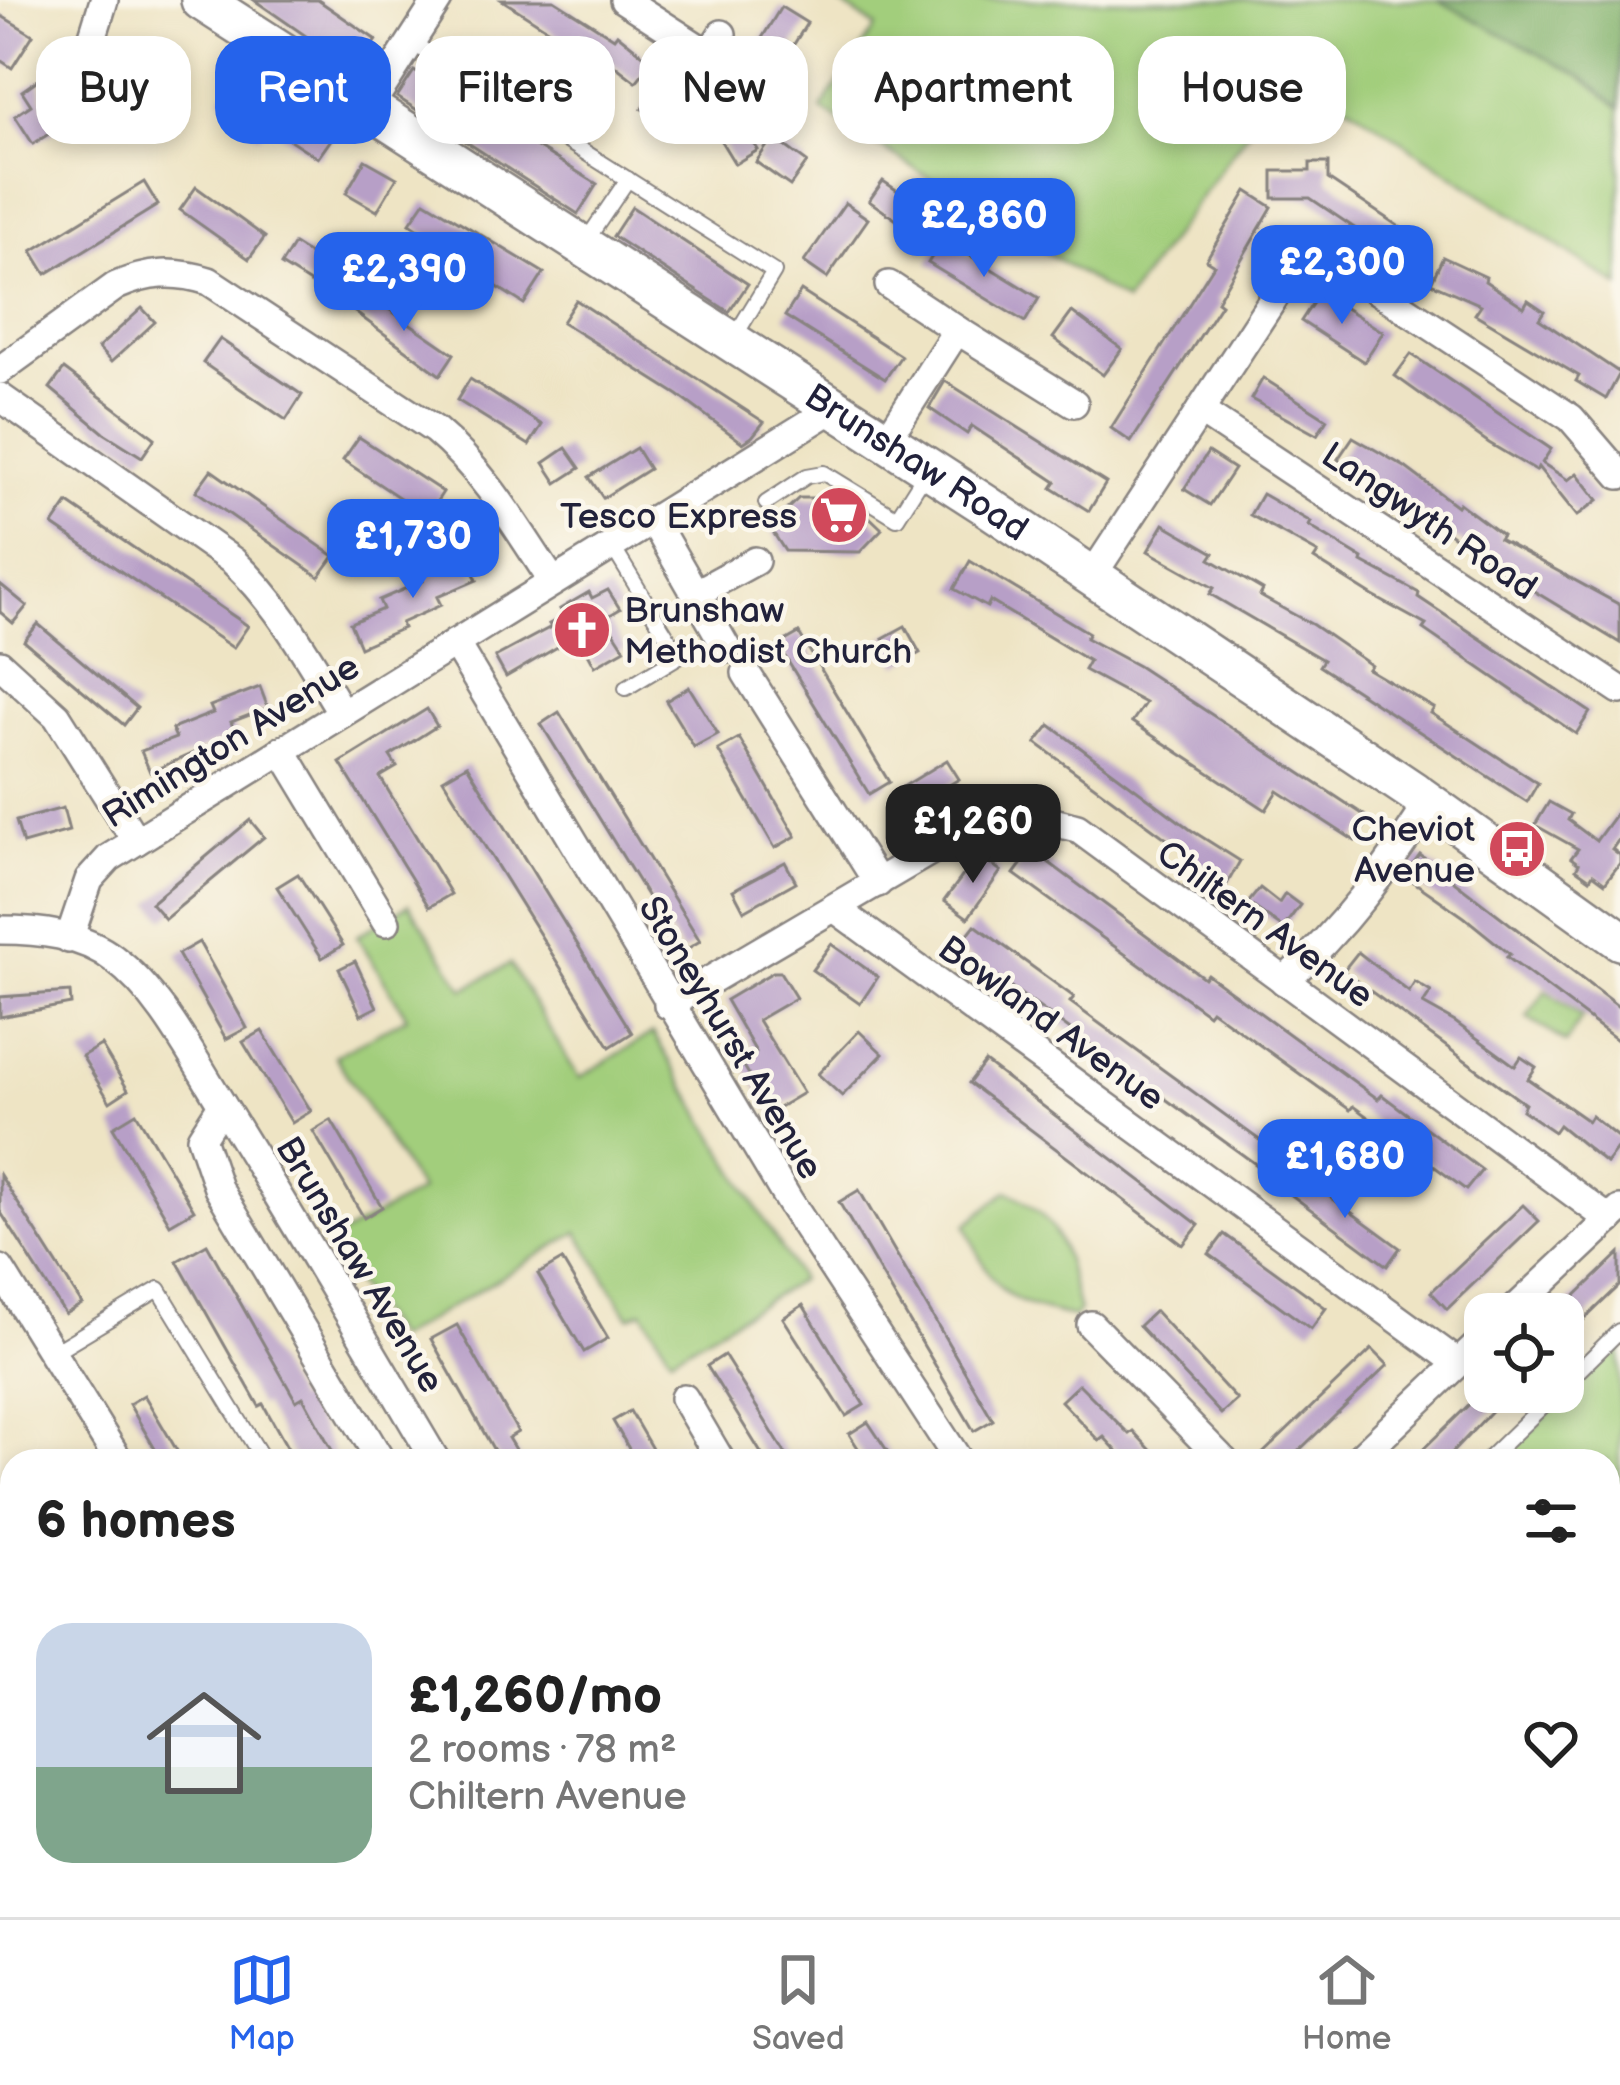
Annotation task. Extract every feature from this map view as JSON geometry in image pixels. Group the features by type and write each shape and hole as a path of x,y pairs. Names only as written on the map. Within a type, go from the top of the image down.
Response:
{"street":[{"path":"93,36 104,0"},
{"name":"Brunshaw Road","path":"201,0 256,36"},
{"path":"391,73 438,0"},
{"path":"624,0 680,36"},
{"name":"Brunshaw Road","path":"391,124 1092,576 1429,803 1620,940"},
{"path":"1092,576 1298,261 1308,253 1319,252 1571,418 1620,475"},
{"path":"0,370 116,286 163,272 209,280 457,449 553,582"},
{"path":"889,285 1074,403"},
{"path":"886,440 957,330"},
{"path":"0,397 233,561 294,632 342,713"},
{"name":"Rimington Avenue","path":"69,939 89,880 109,858 834,407"},
{"name":"Langwyth Road","path":"1200,411 1620,690"},
{"path":"653,520 727,649"},
{"path":"695,594 755,561"},
{"name":"Stoneyhurst Avenue","path":"455,643 797,1216 951,1449"},
{"path":"0,664 56,716 136,841"},
{"path":"746,674 878,883"},
{"path":"282,750 386,922"},
{"path":"1284,981 1330,940 1380,879 1429,803"},
{"name":"Chiltern Avenue","path":"668,1005 979,823 1012,814 1043,818 1077,828 1615,1215"},
{"name":"Bowland Avenue","path":"836,909 1458,1363"},
{"name":"Brunshaw Avenue","path":"0,931 39,931 69,939 113,958 146,992 222,1105 429,1449"},
{"path":"222,1105 201,1138 218,1188 374,1449"},
{"path":"1532,1293 1615,1215"},
{"path":"0,1269 112,1449"},
{"path":"1091,1325 1212,1449"},
{"path":"1368,1449 1464,1357"},
{"path":"684,1398 715,1449"}],"lane":[{"path":"411,42 774,272 730,342"},
{"path":"582,248 628,179"},
{"path":"766,503 807,476 824,473 897,518 928,468"},
{"path":"611,546 679,656 626,688"},
{"path":"52,1353 159,1289 257,1449"},
{"path":"1584,1365 1619,1331"},
{"path":"1498,1449 1535,1413"}],"green space":[{"path":"835,0 1620,0 1620,287 1346,103 1346,36 1138,36 1138,144 1238,144 1125,302 876,144 1114,144 1114,36 870,36 876,27"},
{"path":"1438,0 1620,0 1620,108 1582,77"},
{"path":"832,93 832,116 821,109"},
{"path":"409,904 464,989 510,964 579,1078 653,1033 800,1280 671,1357 643,1311 629,1317 578,1232 396,1339 326,1244 420,1191 335,1056 407,1017 357,936"},
{"path":"1546,990 1582,1017 1566,1043 1527,1017"},
{"path":"1007,1191 1040,1214 1059,1240 1079,1311 1074,1317 1016,1299 984,1265 966,1225"},
{"path":"1620,1346 1620,1449 1512,1449 1550,1413 1584,1413 1584,1380"}],"building":[{"path":"254,0 318,0 370,36 306,36"},
{"path":"502,0 554,0 611,36 558,36"},
{"path":"781,7 807,23 799,36 763,36"},
{"path":"0,15 33,35 12,68 0,60"},
{"path":"617,34 639,52 636,82 615,66"},
{"path":"414,71 415,72 415,109 397,97"},
{"path":"36,81 33,144 15,116 31,105 22,91"},
{"path":"296,144 328,144 318,158"},
{"path":"470,144 532,144 597,184 578,214"},
{"path":"723,144 754,144 758,150 735,164"},
{"path":"768,144 783,144 807,162 790,186 756,162"},
{"path":"365,160 397,178 377,211 346,193"},
{"path":"1310,163 1328,163 1328,179 1413,236 1399,258 1310,198 1273,198 1273,171 1310,171"},
{"path":"883,181 929,212 935,203 952,214 931,244 869,201"},
{"path":"144,182 158,205 46,274 32,251"},
{"path":"196,187 265,237 249,259 180,210"},
{"path":"1247,191 1272,207 1217,301 1221,304 1131,442 1111,428 1214,265 1206,260"},
{"path":"425,201 544,273 524,304 410,223"},
{"path":"845,203 868,219 827,278 804,262"},
{"path":"632,207 748,284 729,312 613,236"},
{"path":"943,239 1039,298 1025,322 928,263"},
{"path":"294,244 341,274 329,295 281,265"},
{"path":"1443,257 1486,277 1485,281 1524,307 1528,300 1544,311 1539,319 1620,373 1606,399 1576,381 1579,376 1475,314 1481,305 1431,283"},
{"path":"801,291 901,356 885,379 785,316"},
{"path":"364,292 454,354 440,375 352,310"},
{"path":"1320,292 1383,332 1364,362 1301,321"},
{"path":"576,300 764,422 743,443 678,395 562,322"},
{"path":"142,308 155,322 111,362 98,348"},
{"path":"1072,312 1122,349 1103,375 1053,338"},
{"path":"220,339 302,395 286,420 203,363"},
{"path":"1411,354 1551,449 1542,463 1568,480 1577,473 1598,500 1577,516 1538,467 1536,471 1489,443 1395,376"},
{"path":"64,369 155,438 142,457 104,433 50,388"},
{"path":"1263,378 1327,419 1317,435 1251,399"},
{"path":"470,379 542,425 529,445 457,400"},
{"path":"945,381 1106,483 1089,511 1052,488 1056,482 972,426 967,434 929,408"},
{"path":"359,437 443,492 427,516 343,460"},
{"path":"1353,437 1405,467 1457,506 1459,503 1502,535 1499,539 1620,605 1620,643 1504,573 1379,482 1377,486 1348,468 1338,459"},
{"path":"566,448 580,468 557,483 544,463"},
{"path":"636,448 649,469 603,498 589,477"},
{"path":"1208,452 1234,469 1210,505 1184,489"},
{"path":"211,470 334,556 319,577 196,491"},
{"path":"1262,494 1311,522 1309,526 1362,562 1419,593 1418,597 1590,712 1576,734 1423,629 1426,625 1314,559 1318,553 1250,515"},
{"path":"799,498 844,498 882,529 860,552 785,551 769,526"},
{"path":"68,503 248,626 233,648 53,525"},
{"path":"1164,524 1214,553 1210,559 1263,590 1260,596 1313,625 1371,665 1368,669 1434,708 1431,713 1538,783 1527,802 1319,666 1323,660 1210,594 1214,588 1148,551"},
{"path":"466,556 477,580 437,597 441,605 360,647 350,623 383,609 379,600 423,581 420,576"},
{"path":"970,561 1089,633 1086,638 1138,666 1370,819 1355,841 1278,791 1266,810 1132,722 1145,703 1084,670 1089,661 990,601 987,607 954,589"},
{"path":"0,584 27,606 13,623 0,612"},
{"name":"Brunshaw Methodist Church","path":"608,590 620,609 605,618 625,649 595,666 578,635 506,677 495,657 551,627 564,616 560,609 589,592 592,598"},
{"path":"38,624 137,708 124,725 24,641"},
{"path":"905,626 920,653 898,665 883,638"},
{"path":"799,633 889,782 869,794 778,645"},
{"path":"260,687 268,708 231,722 236,734 150,772 141,751 176,738 172,729 213,713 210,706"},
{"path":"689,687 718,734 694,747 666,701"},
{"path":"427,709 437,726 390,756 397,767 380,777 451,894 429,907 340,763"},
{"path":"559,712 700,941 682,952 541,724"},
{"path":"1050,725 1240,861 1227,884 1188,860 1190,856 1036,743"},
{"path":"739,738 796,836 775,848 718,750"},
{"path":"947,760 959,779 910,809 898,790"},
{"path":"467,765 632,1033 610,1047 443,779"},
{"path":"1549,802 1571,814 1568,820 1596,841 1620,808 1620,838 1612,849 1620,855 1620,863 1605,883 1576,869 1579,864 1571,858 1578,849 1535,825"},
{"path":"63,808 69,831 23,844 16,821"},
{"path":"250,820 264,837 165,919 151,903"},
{"path":"1032,850 1204,978 1207,974 1482,1170 1466,1190 1353,1106 1350,1110 1211,1010 1208,1014 1014,874"},
{"path":"978,855 1001,871 968,918 944,901"},
{"path":"1420,855 1620,1008 1620,1042 1507,957 1510,954 1464,917 1405,876"},
{"path":"785,862 796,882 744,911 733,890"},
{"path":"298,874 343,945 322,958 277,887"},
{"path":"1260,888 1279,903 1285,894 1300,905 1283,928 1248,903"},
{"path":"975,925 1074,997 1070,1002 1291,1163 1279,1181 957,948"},
{"path":"199,942 247,1028 226,1039 178,954"},
{"path":"831,944 878,977 860,1004 812,970"},
{"path":"1358,952 1409,992 1415,982 1431,992 1423,1004 1515,1066 1521,1057 1536,1067 1528,1079 1620,1139 1606,1163 1559,1125 1554,1132 1522,1110 1525,1104 1343,971"},
{"path":"355,961 377,1007 361,1015 339,969"},
{"path":"780,972 796,998 758,1020 803,1093 771,1112 741,1061 756,1052 726,1000"},
{"path":"70,992 71,1004 0,1017 0,997"},
{"path":"262,1031 311,1111 292,1123 243,1042"},
{"path":"859,1031 883,1054 842,1096 818,1074"},
{"path":"101,1045 128,1090 110,1102 82,1056"},
{"path":"985,1062 1199,1225 1183,1245 969,1083"},
{"path":"136,1113 194,1210 170,1224 113,1127"},
{"path":"331,1120 382,1207 364,1218 313,1131"},
{"path":"0,1175 82,1304 65,1314 0,1211"},
{"path":"1303,1177 1400,1248 1387,1266 1290,1194"},
{"path":"859,1190 993,1420 974,1431 839,1202"},
{"path":"1523,1205 1539,1221 1447,1309 1431,1292"},
{"path":"1224,1234 1326,1308 1311,1329 1209,1254"},
{"path":"207,1244 296,1401 303,1397 331,1449 288,1449 177,1261"},
{"path":"1620,1253 1620,1285 1584,1320 1584,1293 1579,1293"},
{"path":"562,1260 608,1338 584,1352 538,1274"},
{"path":"803,1305 864,1405 846,1416 783,1318"},
{"path":"1155,1311 1237,1400 1221,1414 1139,1326"},
{"path":"457,1325 518,1432 508,1438 515,1449 493,1449 431,1339"},
{"path":"1372,1349 1388,1365 1300,1449 1268,1449"},
{"path":"724,1355 783,1449 759,1449 707,1366"},
{"path":"1079,1384 1150,1449 1115,1449 1104,1437 1099,1441 1061,1401"},
{"path":"144,1395 176,1449 155,1449 129,1404"},
{"path":"1464,1409 1490,1413 1455,1449 1423,1449"},
{"path":"630,1411 652,1449 629,1449 613,1421"},
{"path":"868,1422 886,1449 859,1449 849,1434"}],"place":[{"name":"Tesco Express","path":"839,515"},
{"name":"Brunshaw Methodist Church","path":"582,630"},
{"name":"Cheviot Avenue","path":"1517,849"}]}
